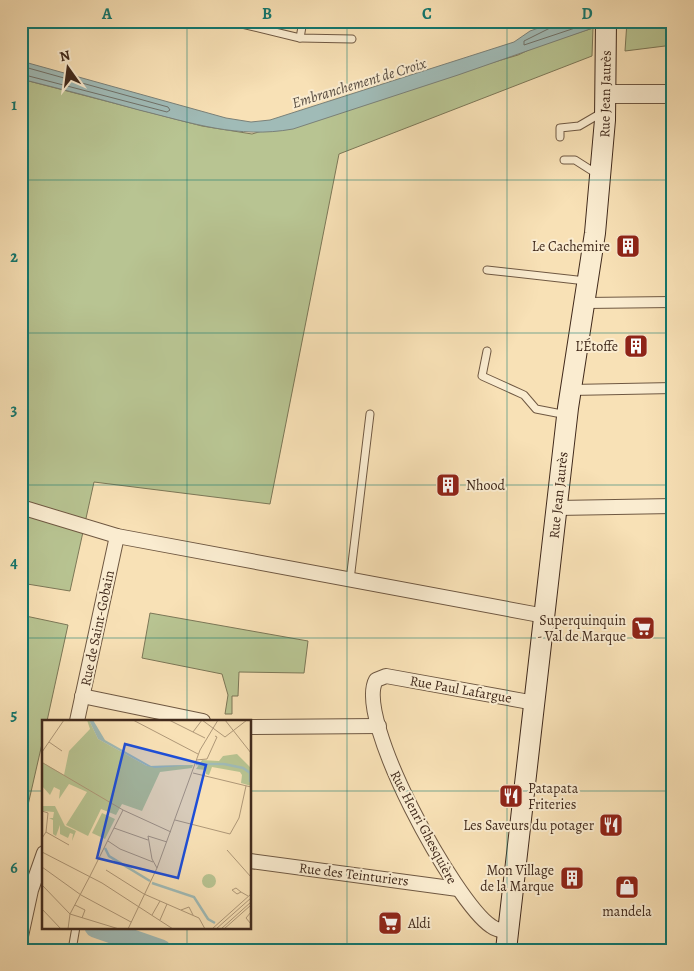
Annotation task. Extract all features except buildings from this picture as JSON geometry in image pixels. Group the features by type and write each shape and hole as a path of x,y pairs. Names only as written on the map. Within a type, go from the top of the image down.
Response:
{"main road":[{"name":"Rue Jean Jaurès","path":"507,941 567,415 585,303 600,176 605,102 606,21"}],"street":[{"path":"605,102 673,94"},
{"path":"585,303 673,302"},
{"path":"571,390 673,388"},
{"path":"557,508 673,506"},
{"path":"21,507 117,536 545,616"},
{"name":"Rue de Saint-Gobain","path":"77,720 117,536"},
{"name":"Rue Paul Lafargue","path":"386,676 535,703"},
{"name":"Rue Henri Ghesquière","path":"386,676 376,680 373,689 379,726 387,756 402,790 458,889 490,926 507,941"},
{"path":"82,696 198,720"},
{"path":"251,727 379,726"},
{"path":"21,936 31,890 42,859"},
{"name":"Rue des Teinturiers","path":"251,861 458,889"}],"lane":[{"path":"229,21 300,38 352,38"},
{"path":"300,38 303,21"},
{"path":"560,137 560,128 579,126 605,102"},
{"path":"564,160 575,160 600,176"},
{"path":"487,270 588,281"},
{"path":"487,351 482,376 524,395 536,409 567,415"},
{"path":"350,580 370,414"},
{"path":"72,950 76,928"}],"green space":[{"path":"627,21 673,21 673,45 625,51"},
{"path":"593,28 592,56 339,154 270,504 94,482 70,591 21,583 21,79 202,126 252,134 518,55 537,46"},
{"path":"150,613 308,641 304,673 239,672 238,696 232,696 232,714 225,714 228,695 222,674 142,658"},
{"path":"21,615 68,625 47,720 42,720 42,744 28,805 21,803"}],"water":[{"path":"558,21 594,21 593,28 458,75 293,129 273,132 234,131 215,128 21,79 21,61 226,118 251,122 270,120 514,42 530,31"}],"waterway":[{"path":"98,928 161,950"}],"place":[{"name":"Le Cachemire","path":"628,246"},
{"name":"L’Étoffe","path":"636,346"},
{"name":"Nhood","path":"448,485"},
{"name":"Superquinquin - Val de Marque","path":"643,628"},
{"name":"Patapata Friteries","path":"511,796"},
{"name":"Les Saveurs du potager","path":"611,825"},
{"name":"Mon Village de la Marque","path":"572,878"},
{"name":"mandela","path":"627,887"},
{"name":"Aldi","path":"390,923"}],"water label":[{"name":"Embranchement de Croix","path":"359,83"}]}
